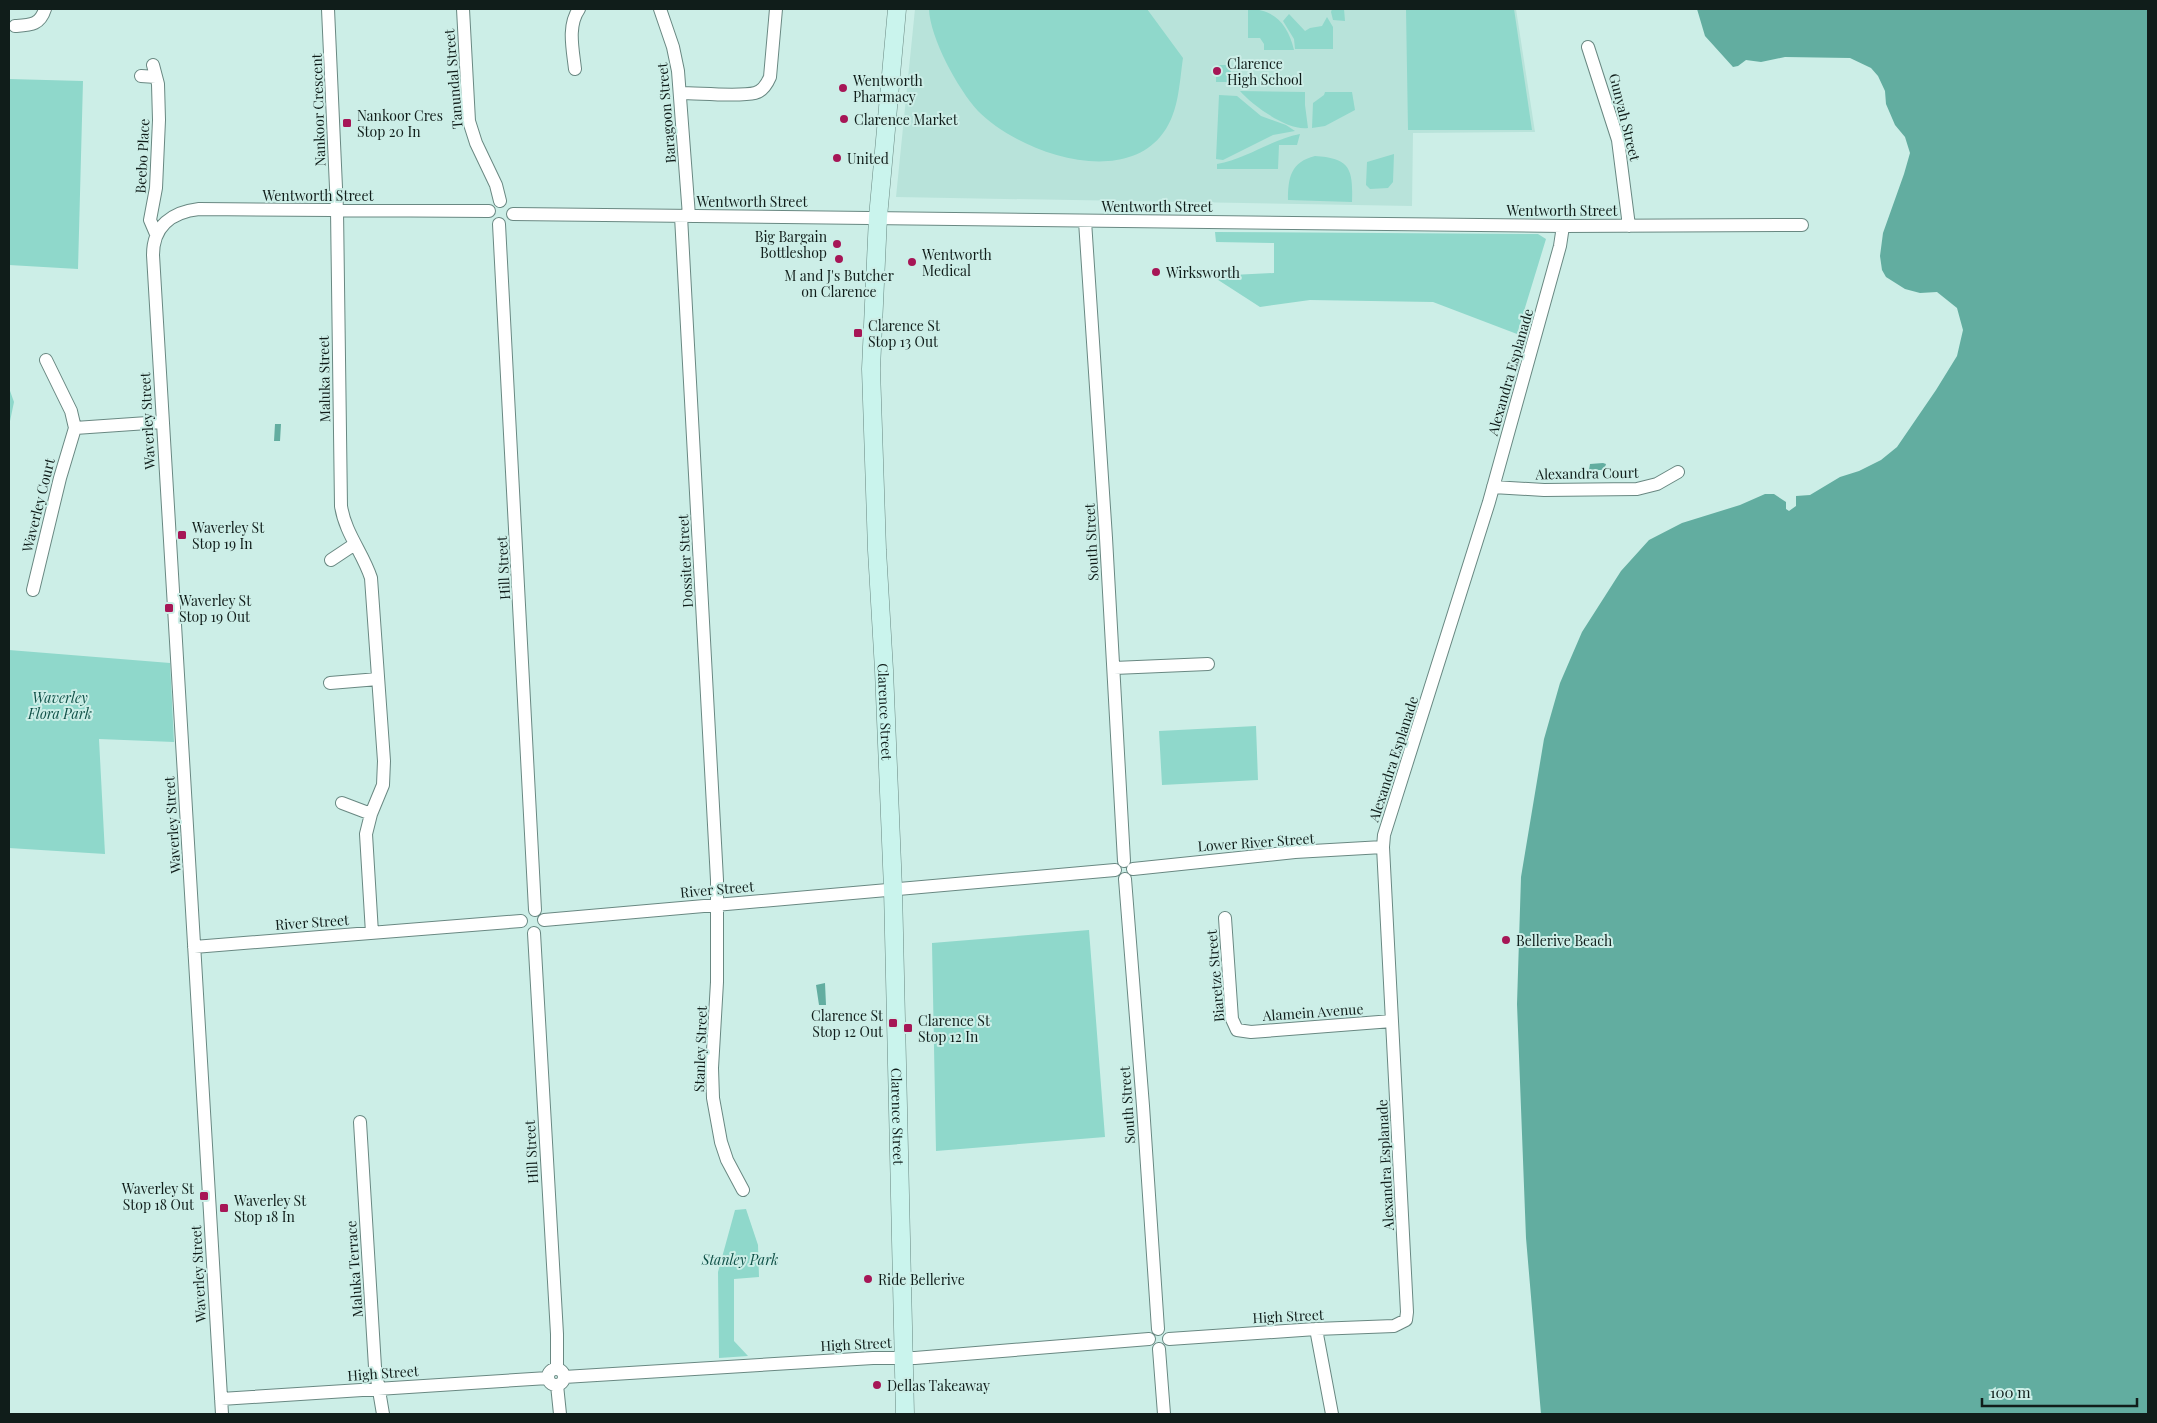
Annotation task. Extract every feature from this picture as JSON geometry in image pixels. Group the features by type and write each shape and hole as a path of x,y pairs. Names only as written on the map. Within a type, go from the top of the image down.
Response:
{"main road":[{"name":"Clarence Street","path":"897,9 878,217 872,325 872,412 893,889 905,1414"}],"street":[{"path":"15,26 38,22 45,9"},
{"name":"Nankoor Crescent","path":"328,9 337,210"},
{"name":"Tanundal Street","path":"463,9 469,121 476,143 496,185 500,201"},
{"path":"575,69 572,31 573,21 579,9"},
{"name":"Baragoon Street","path":"660,9 676,59 680,93 685,216"},
{"path":"680,93 746,94 761,90 767,84 770,77 776,9"},
{"name":"Gunyah Street","path":"1588,47 1618,140 1629,226"},
{"name":"Beebo Place","path":"140,76 154,71 159,120 155,198 150,220 156,234"},
{"path":"500,201 509,204 513,214 509,221 499,224 492,220 489,211 492,206 500,201"},
{"name":"Wentworth Street","path":"156,234 172,216 191,210 489,211"},
{"name":"Maluka Street","path":"337,210 341,506 344,522 362,555 371,578 384,775 383,785 371,814 366,842 372,933"},
{"name":"Wentworth Street","path":"513,214 1084,221 1279,221 1563,226 1802,225"},
{"name":"Dossiter Street","path":"685,216 717,904"},
{"name":"South Street","path":"1084,221 1114,668 1124,869 1142,1098 1154,1334"},
{"name":"Hill Street","path":"499,224 540,915"},
{"name":"Alexandra Esplanade","path":"1406,1320 1382,847 1384,835 1457,608 1493,487 1560,246 1563,226"},
{"name":"Waverley Street","path":"156,234 152,255 222,1414"},
{"path":"46,360 71,411 74,428 162,422"},
{"name":"Waverley Court","path":"33,590 74,428"},
{"name":"Alexandra Court","path":"1493,487 1544,490 1637,489 1657,484 1678,472"},
{"path":"331,560 355,544"},
{"path":"1114,668 1208,664"},
{"path":"330,682 378,679"},
{"path":"342,803 371,814"},
{"name":"Lower River Street","path":"893,889 1295,852 1382,847"},
{"name":"River Street","path":"540,915 717,904 893,889"},
{"name":"Stanley Street","path":"717,904 718,982 712,1068 713,1098 721,1142 727,1160 743,1190"},
{"path":"526,913 540,915 540,930 534,933 524,928 522,921 526,913"},
{"name":"Biaretze Street","path":"1225,918 1232,1019 1238,1030"},
{"name":"River Street","path":"194,947 522,921"},
{"name":"Hill Street","path":"534,933 557,1334 556,1377 560,1414"},
{"name":"Alamein Avenue","path":"1238,1030 1252,1032 1392,1021"},
{"name":"Maluka Terrace","path":"360,1122 376,1367 383,1414"},
{"name":"High Street","path":"1169,1339 1316,1329 1394,1326 1406,1320"},
{"path":"1316,1329 1332,1414"},
{"path":"1167,1333 1169,1339 1165,1347 1159,1349 1152,1346 1154,1334 1167,1333"},
{"name":"High Street","path":"221,1399 904,1357 1154,1334"},
{"path":"1159,1349 1164,1414"}],"shaded area":[{"name":"Clarence High School","path":"915,9 1516,9 1535,132 1413,133 1412,206 896,197"},
{"path":"1697,9 2148,9 2148,1414 1541,1414 1526,1238 1517,1004 1521,877 1544,739 1560,683 1582,632 1621,571 1649,540 1682,523 1740,505 1765,494 1774,494 1786,502 1786,509 1789,511 1796,506 1796,496 1810,495 1840,477 1859,471 1881,460 1897,447 1936,390 1957,356 1963,330 1957,308 1937,292 1920,293 1905,289 1886,277 1882,270 1880,256 1883,233 1910,153 1905,137 1895,125 1886,104 1885,91 1878,76 1871,68 1850,58 1785,57 1761,62 1746,60 1733,67 1705,36"},
{"path":"275,424 281,424 280,441 274,441"},
{"path":"1590,464 1606,464 1604,470 1589,470"},
{"path":"825,983 826,1005 819,1005 816,985"}],"green space":[{"path":"929,9 1147,9 1183,58 1179,89 1171,119 1160,137 1141,152 1119,160 1094,161 1068,158 1041,150 995,126 970,101 946,63 934,34"},
{"path":"1248,9 1266,12 1279,20 1288,33 1294,50 1264,50 1264,44 1260,38 1248,38"},
{"path":"1332,9 1344,9 1345,21 1333,20"},
{"path":"1406,9 1514,9 1532,130 1408,130"},
{"path":"1289,14 1305,31 1322,26 1327,17 1333,27 1333,49 1295,49 1294,39 1283,21"},
{"path":"1216,65 1231,65 1231,82 1216,82"},
{"path":"9,79 83,81 78,269 9,265"},
{"path":"1240,91 1305,92 1308,128 1291,126 1281,122 1253,104"},
{"path":"1325,92 1352,92 1355,110 1325,126 1312,128 1313,103 1324,95"},
{"path":"1219,95 1237,96 1261,116 1286,125 1295,131 1273,135 1223,160 1216,159"},
{"path":"1300,134 1297,145 1279,145 1278,169 1217,169 1217,164 1228,162"},
{"path":"1394,154 1393,182 1388,188 1370,189 1366,185 1367,162"},
{"path":"1315,156 1327,157 1343,163 1350,174 1352,182 1352,202 1288,200 1292,172 1301,162"},
{"path":"1215,232 1538,234 1546,239 1517,334 1433,302 1310,300 1260,307 1212,276 1274,273 1274,243 1216,242"},
{"path":"9,388 14,402 9,426"},
{"name":"Waverley Flora Park","path":"9,650 170,663 174,742 99,739 105,854 9,848"},
{"path":"1256,726 1258,780 1162,785 1159,731"},
{"path":"1089,930 1105,1137 936,1151 932,943"},
{"name":"Stanley Park","path":"746,1209 758,1245 759,1277 734,1279 734,1341 748,1356 719,1358 718,1272 735,1210"}],"place":[{"name":"Clarence High School","path":"1217,71"},
{"name":"Wentworth Pharmacy","path":"843,88"},
{"name":"Clarence Market","path":"844,119"},
{"name":"Nankoor Cres Stop 20 In","path":"347,123"},
{"name":"United","path":"837,158"},
{"name":"Big Bargain Bottleshop","path":"837,244"},
{"name":"M and J's Butcher on Clarence","path":"839,259"},
{"name":"Wentworth Medical","path":"912,262"},
{"name":"Wirksworth","path":"1156,272"},
{"name":"Clarence St Stop 13 Out","path":"858,333"},
{"name":"Waverley St Stop 19 In","path":"182,535"},
{"name":"Waverley St Stop 19 Out","path":"169,608"},
{"name":"Bellerive Beach","path":"1506,940"},
{"name":"Clarence St Stop 12 Out","path":"893,1023"},
{"name":"Clarence St Stop 12 In","path":"908,1028"},
{"name":"Waverley St Stop 18 Out","path":"204,1196"},
{"name":"Waverley St Stop 18 In","path":"224,1208"},
{"name":"Ride Bellerive","path":"868,1279"},
{"name":"Dellas Takeaway","path":"877,1385"}]}
